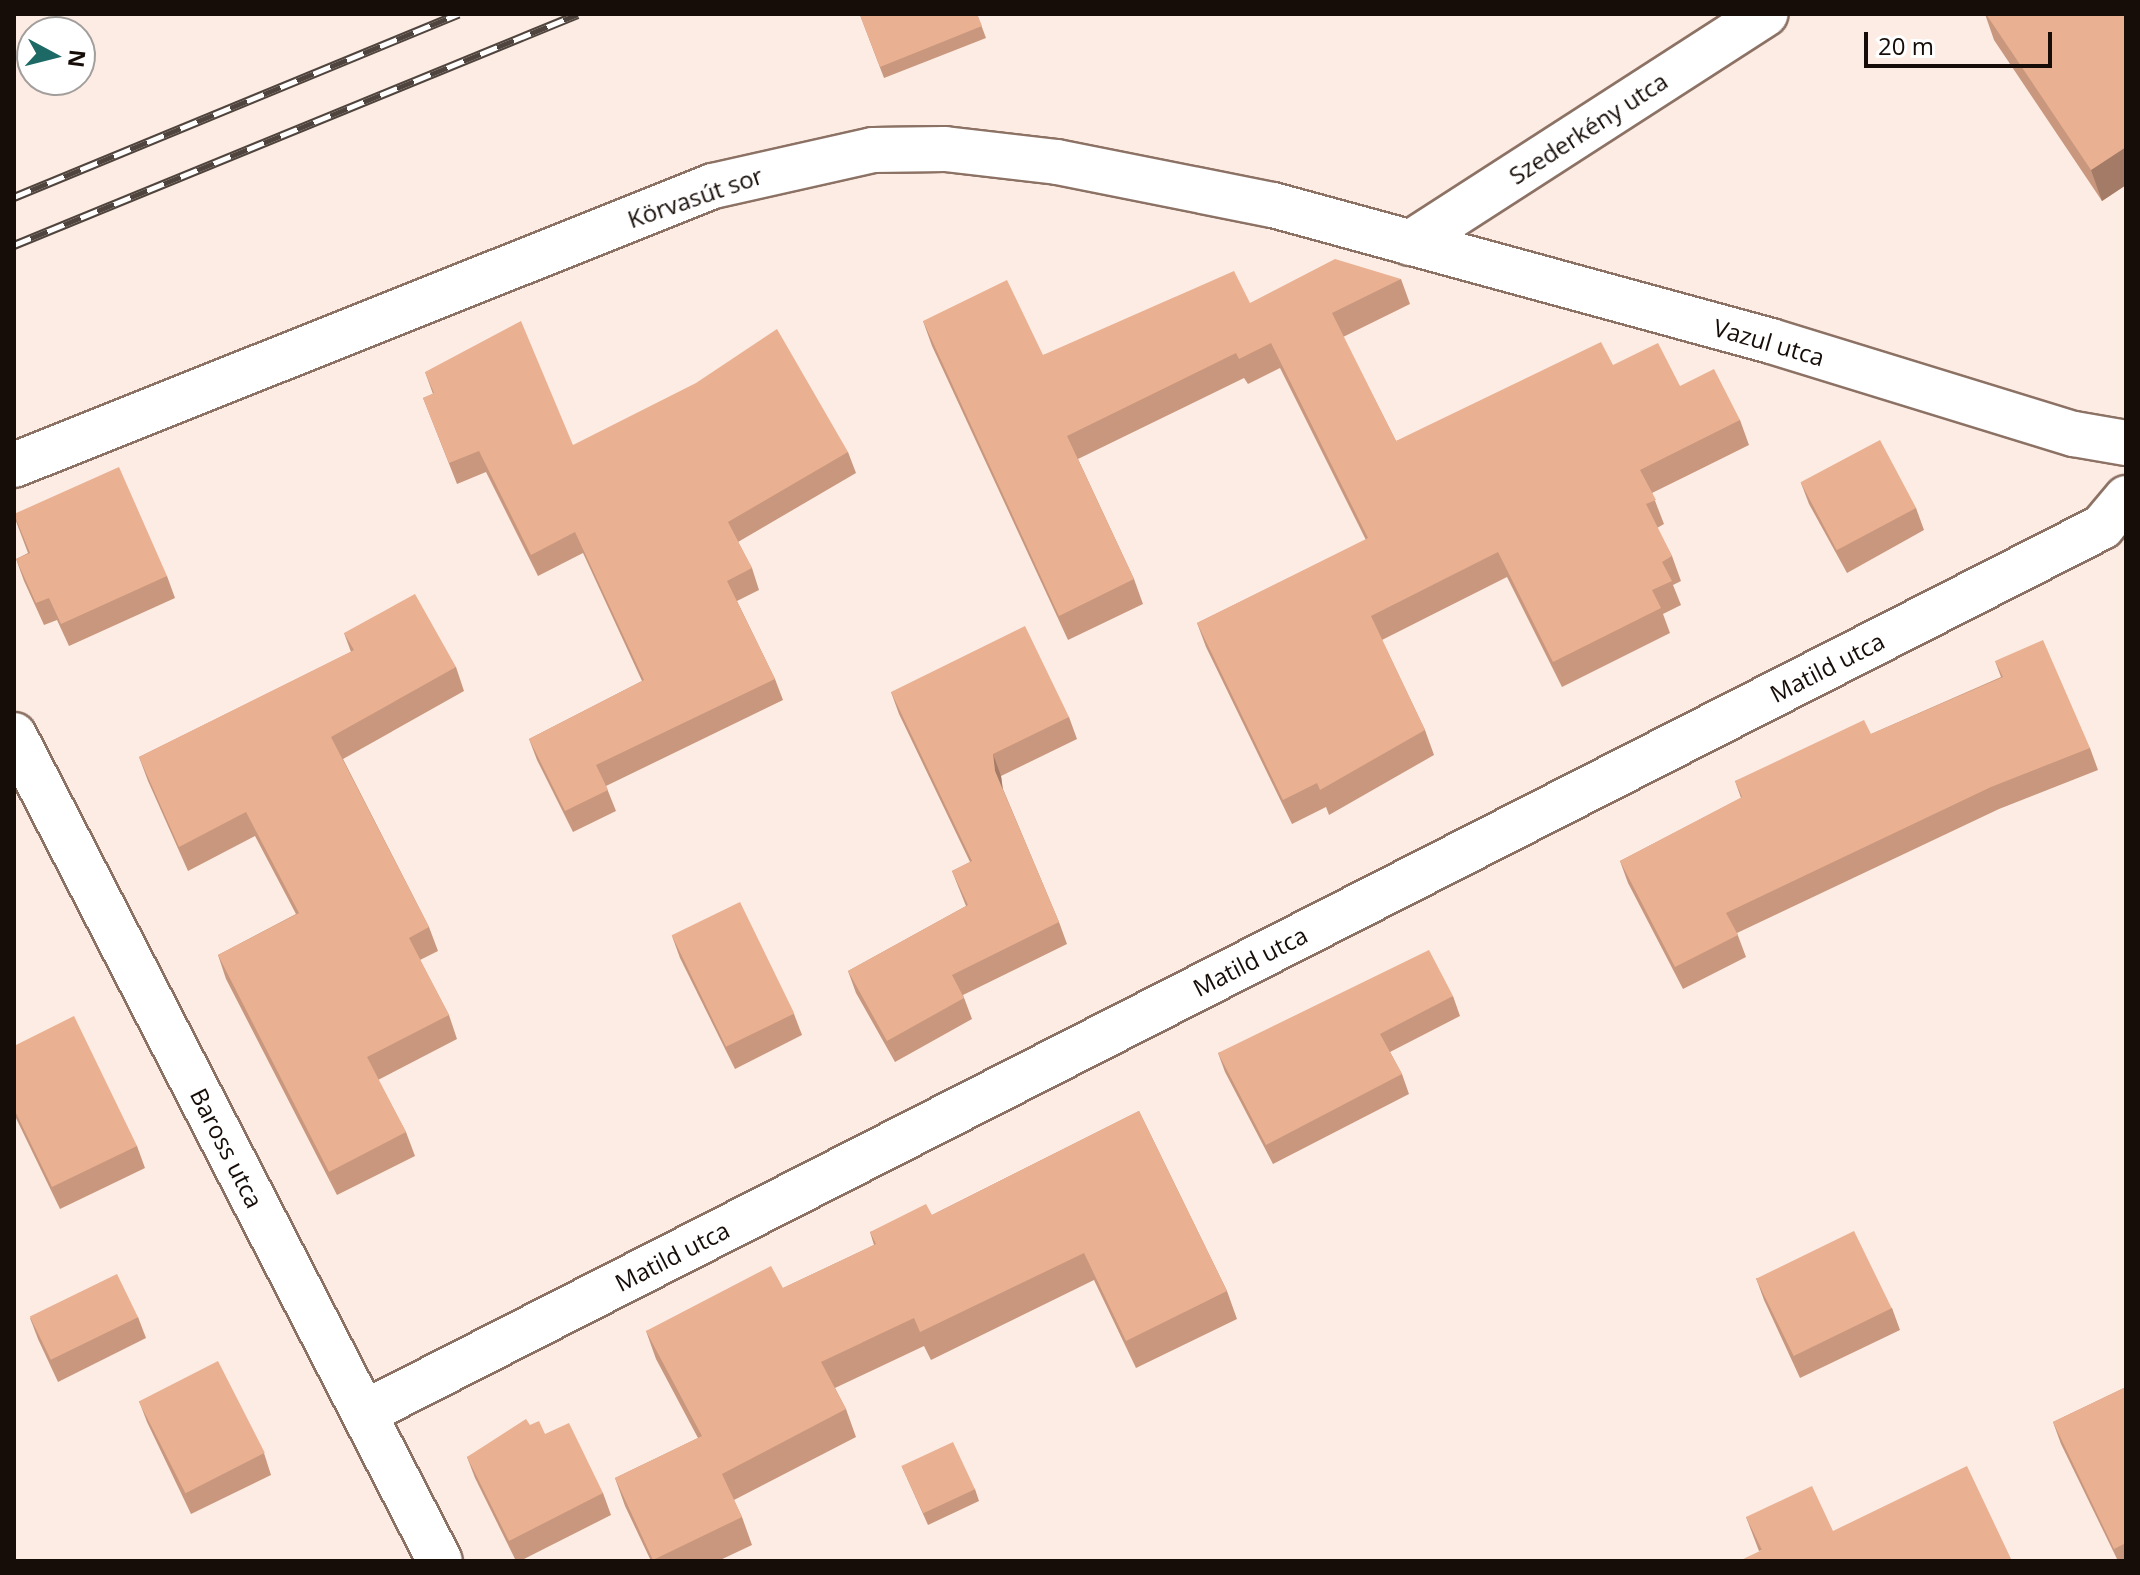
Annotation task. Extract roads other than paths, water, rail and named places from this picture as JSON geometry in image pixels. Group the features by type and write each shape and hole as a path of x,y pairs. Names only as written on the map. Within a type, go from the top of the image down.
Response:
{"street":[{"name":"Szederkény utca","path":"1410,243 1766,14"},
{"name":"Körvasút sor","path":"14,465 713,186 873,150 945,149 1057,162 1273,205 1410,243"},
{"name":"Vazul utca","path":"1410,243 1771,341 2074,434 2126,443"},
{"name":"Matild utca","path":"364,1413 2102,527 2126,498"},
{"name":"Baross utca","path":"14,735 440,1561"}],"railway":[{"path":"14,197 459,14"},
{"path":"14,245 578,14"}]}
